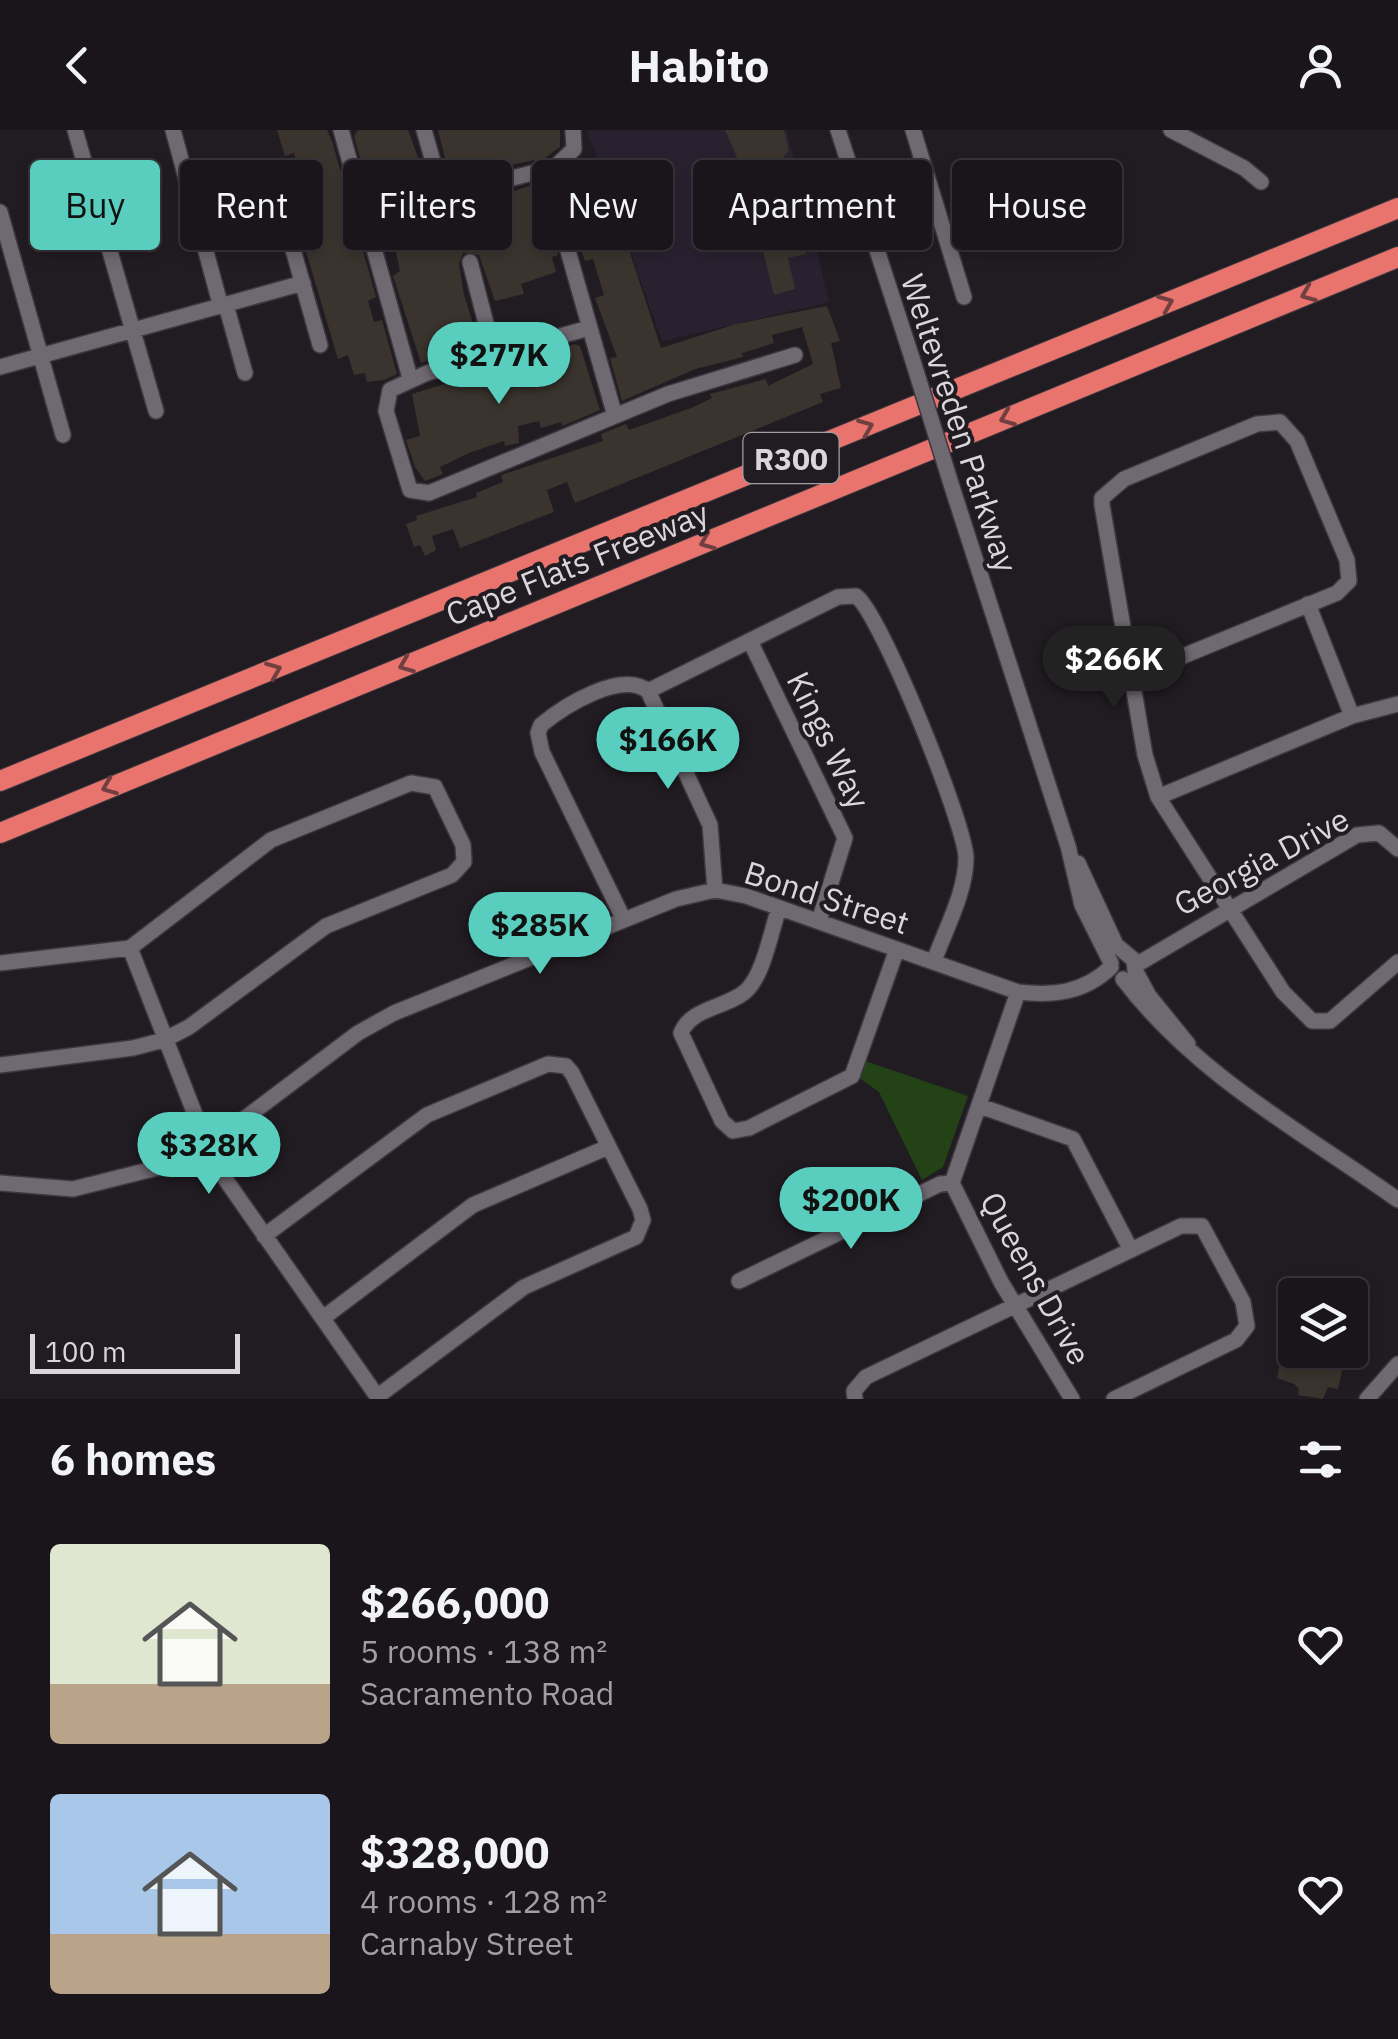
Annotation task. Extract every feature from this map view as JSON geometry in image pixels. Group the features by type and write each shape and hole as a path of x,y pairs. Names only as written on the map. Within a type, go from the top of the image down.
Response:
{"highway":[{"name":"Cape Flats Freeway","path":"0,782 1398,208"},
{"name":"Cape Flats Freeway","path":"0,833 1398,257"}],"street":[{"path":"76,130 156,410"},
{"path":"173,130 181,160"},
{"path":"341,130 349,160"},
{"path":"424,130 433,160"},
{"path":"565,160 574,149 573,130"},
{"name":"Weltevreden Parkway","path":"838,130 1068,846 1082,905 1164,1030 1398,1212"},
{"path":"913,130 964,297"},
{"path":"1172,130 1244,168 1262,182"},
{"path":"0,212 63,435"},
{"path":"207,250 244,373"},
{"path":"293,250 320,344"},
{"path":"374,250 410,378"},
{"path":"567,250 615,416"},
{"path":"470,262 494,354"},
{"path":"0,367 302,283"},
{"path":"589,328 410,378 390,390 386,412 403,476 415,493 429,493 690,386 795,354"},
{"path":"1132,677 1344,588 1349,566 1296,441 1280,422 1257,424 1106,492 1102,505 1145,755 1158,796 1228,909 1276,981 1312,1021 1321,1023 1338,1016 1398,962"},
{"path":"648,691 838,597 856,596 870,608 909,691 966,847 964,877 934,961"},
{"path":"1308,604 1352,716"},
{"name":"Kings Way","path":"750,641 845,838 819,922"},
{"path":"623,918 538,733 549,718 622,682 639,684 648,691 710,825 715,890"},
{"path":"1158,796 1352,716 1398,704"},
{"path":"0,963 130,948 271,840 411,782 434,787 463,846 464,862 452,874 326,926 189,1027 164,1040 0,1065"},
{"name":"Georgia Drive","path":"1120,968 1357,835 1379,834 1398,850"},
{"name":"Bond Street","path":"0,1183 91,1187 159,1170 206,1145 374,1023 623,918 715,890 779,908 1018,992 1058,994 1120,968"},
{"path":"779,908 752,984 741,995 689,1020 681,1033 722,1121 733,1130 749,1128 852,1076 897,949"},
{"path":"130,948 206,1145 264,1236 379,1398 524,1287 626,1244 641,1229 640,1210 572,1073 557,1063 536,1068 426,1115 264,1236"},
{"path":"739,1281 940,1184 952,1183 1018,992"},
{"path":"980,1106 1072,1139 1131,1250"},
{"path":"323,1318 473,1205 608,1147"},
{"name":"Weltevreden Parkway","path":"1341,1164 1398,1200"},
{"name":"Queens Drive","path":"952,1183 1072,1399"},
{"path":"855,1399 854,1391 866,1377 1180,1226 1202,1226 1248,1315 1236,1340 1114,1399"},
{"path":"1367,1399 1398,1364"}],"shaded area":[{"path":"587,130 787,130 794,160 693,160 693,250 816,250 829,302 662,341 630,250 673,250 673,160 598,160"}],"green space":[{"path":"865,1061 968,1096 943,1167 922,1180 879,1092 858,1077"}],"building":[{"path":"277,130 327,130 343,180 343,250 363,250 376,297 368,301 374,322 382,320 397,374 367,382 365,373 354,375 348,355 338,359 306,250 323,250 323,160 296,160 294,153 285,156"},
{"path":"358,130 408,130 419,160 361,160 354,136"},
{"path":"438,130 560,130 560,147 545,158 512,165 512,160 446,160"},
{"path":"725,130 784,130 789,151 785,160 738,160"},
{"path":"532,185 532,250 557,250 558,255 552,257 556,272 521,284 524,294 495,301 479,255 463,253 459,264 464,295 480,346 421,363 393,276 400,271 395,250 512,250 512,192"},
{"path":"581,250 629,250 661,348 736,324 827,306 840,341 831,343 841,388 820,394 823,402 575,503 567,482 547,490 554,512 460,548 453,529 432,536 436,550 425,556 420,545 414,547 406,524 417,520 416,516 477,497 476,493 503,482 501,475 603,441 601,434 626,424 629,430 691,408 712,398 710,394 766,379 768,386 813,364 802,327 772,335 774,343 742,353 743,357 695,369 622,401 610,358 617,357 595,298 604,295 593,259 585,261"},
{"path":"763,250 805,250 806,254 788,258 795,289 774,295"},
{"path":"574,344 580,346 600,410 562,426 561,422 541,428 539,421 518,426 519,443 505,446 504,441 469,453 440,467 443,474 425,481 415,467 406,440 420,436 412,394"},
{"path":"1279,1368 1343,1368 1338,1389 1328,1387 1323,1399 1298,1395 1294,1384 1277,1378"}]}
